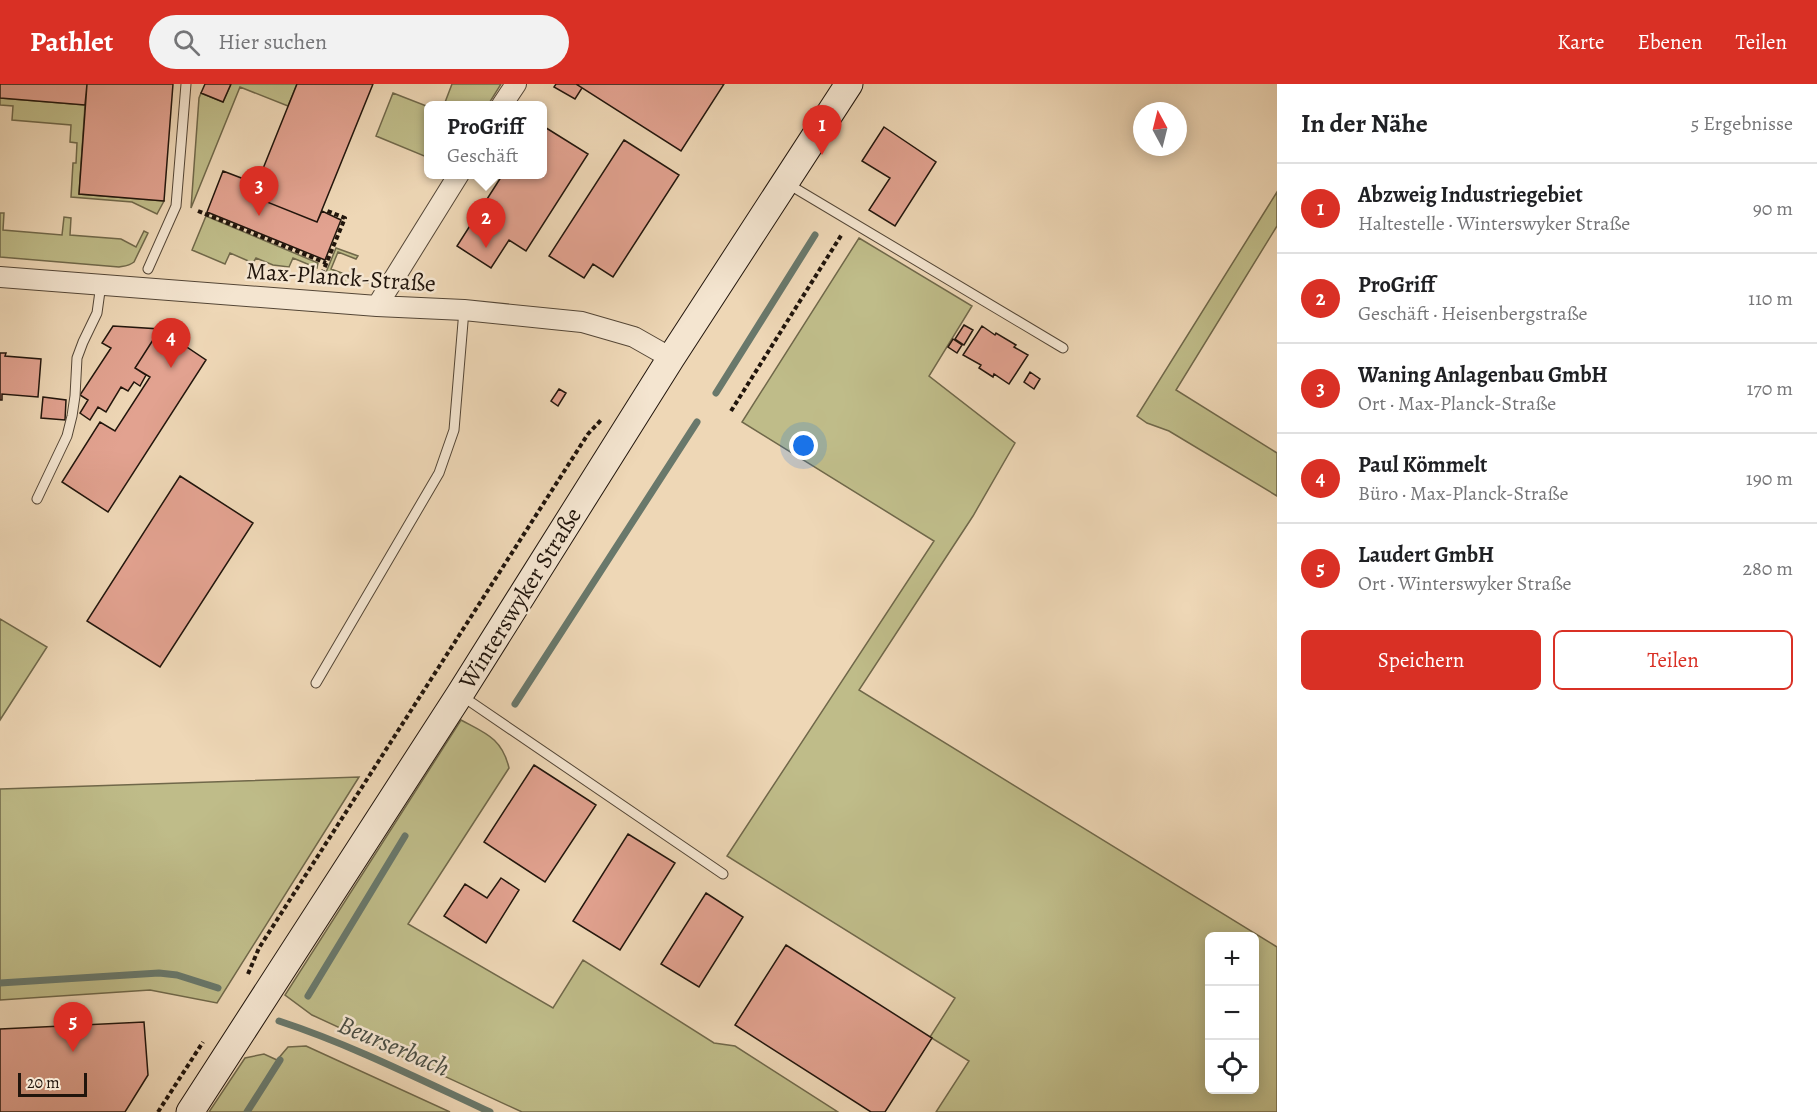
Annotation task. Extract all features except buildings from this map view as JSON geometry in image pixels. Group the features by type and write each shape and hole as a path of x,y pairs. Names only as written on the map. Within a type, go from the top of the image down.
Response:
{"street":[{"path":"505,101 516,84"},
{"name":"Winterswyker Straße","path":"190,1112 460,694 671,358 849,84"},
{"path":"377,306 456,179"},
{"name":"Max-Planck-Straße","path":"0,277 377,306 464,310 582,322 634,338 671,358"}],"lane":[{"path":"148,270 176,206 186,84"},
{"path":"786,182 1063,348"},
{"path":"38,499 67,436 75,396 77,358 82,342 97,313 101,284"},
{"path":"316,683 439,473 454,430 464,310"},
{"path":"460,694 723,874"}],"path":[{"path":"311,301 345,218 325,210"},
{"path":"198,211 326,263"},
{"path":"731,411 851,221"},
{"path":"245,981 259,948 588,434 609,413"},
{"path":"158,1112 207,1035"}],"shaded area":[{"path":"231,84 297,84 288,106 240,87 191,208 199,98 201,93 223,102"},
{"path":"452,84 501,84 490,101 446,101"},
{"path":"393,93 424,105 424,156 376,136"},
{"path":"0,98 85,105 79,194 164,201 157,214 132,202 71,197 77,143 70,142 71,125 12,120 13,106 0,105"},
{"path":"1277,192 1277,226 1176,390 1277,453 1277,496 1169,431 1147,423 1137,416"},
{"path":"0,213 4,213 3,230 62,235 64,217 71,218 70,235 121,239 136,247 144,231 148,233 134,262 119,267 0,257"},
{"path":"206,216 318,263 317,268 293,258 289,267 273,265 256,258 253,263 230,253 225,264 192,250"},
{"path":"859,238 972,306 929,376 1015,443 973,516 859,690 1253,932 1205,932 1205,1094 1259,1094 1259,936 1277,947 1277,1112 936,1112 969,1061 930,1037 955,998 727,856 934,541 742,422"},
{"path":"336,248 358,256 356,259 338,252 331,269 369,283 322,282"},
{"path":"0,619 47,647 0,720"},
{"path":"461,720 485,733 497,743 509,768 408,924 553,1008 583,960 714,1043 735,1046 838,1112 522,1112 312,1015 285,995"},
{"path":"359,777 217,1003 150,990 0,1000 0,789"},
{"path":"306,1046 450,1112 209,1112 245,1058 264,1054 277,1060 288,1047"}],"waterway":[{"path":"716,393 815,235"},
{"path":"515,704 697,422"},
{"path":"308,996 405,836"},
{"name":"Beurserbach","path":"0,983 159,973 177,975 218,988"},
{"name":"Beurserbach","path":"279,1021 360,1052 490,1112"},
{"path":"247,1112 280,1060"}],"place":[{"name":"Abzweig Industriegebiet","path":"822,155"},
{"name":"Waning Anlagenbau GmbH","path":"259,216"},
{"name":"ProGriff","path":"486,248"},
{"name":"Paul Kömmelt","path":"171,368"},
{"name":"Laudert GmbH","path":"73,1052"}]}
